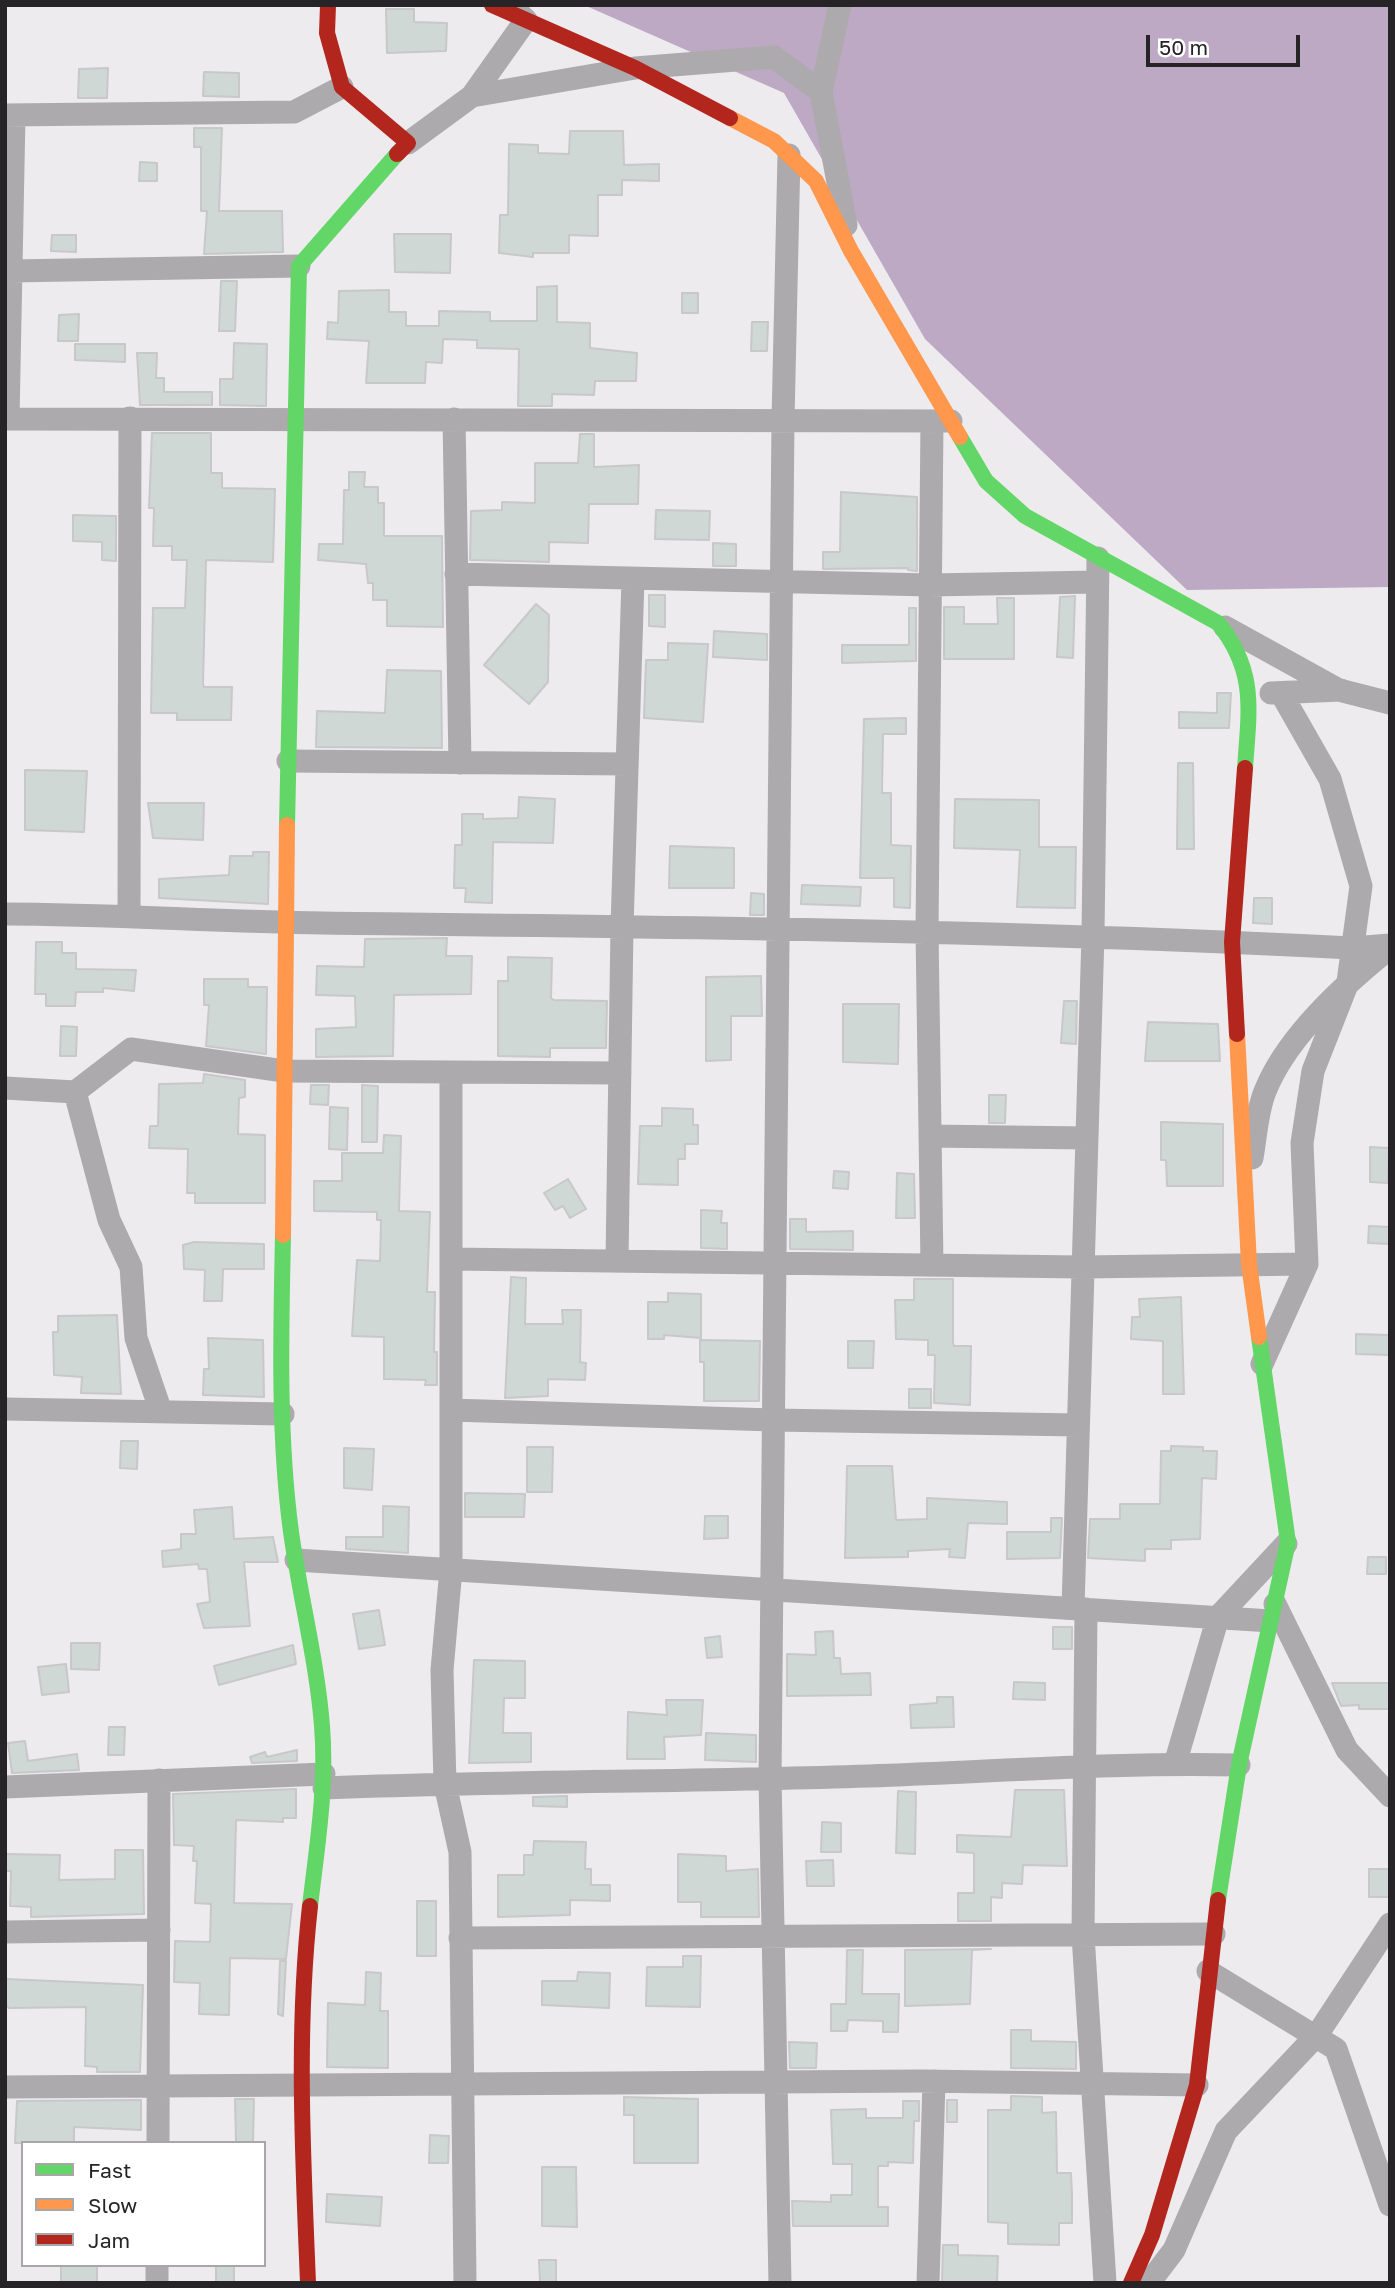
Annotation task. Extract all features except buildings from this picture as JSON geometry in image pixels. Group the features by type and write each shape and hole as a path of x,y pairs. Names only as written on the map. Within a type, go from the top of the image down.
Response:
{"street":[{"path":"327,5 327,33 342,87 408,143"},
{"path":"492,5 518,13 635,68 775,141 816,181 942,421 986,481 1025,516 1339,690 1390,703"},
{"path":"839,5 821,92 851,251"},
{"path":"308,2283 300,2085 302,1979 324,1781 314,1657 291,1531 283,1414 288,761 299,266 367,185 408,143 472,96 518,13"},
{"path":"472,96 635,68 774,57 821,92"},
{"path":"342,87 294,112 10,115 11,271 7,419 942,421"},
{"path":"780,2283 770,1777 783,420 789,155"},
{"path":"11,271 299,266"},
{"path":"129,914 131,418"},
{"path":"454,419 460,763"},
{"path":"932,1265 927,931 930,584 942,421"},
{"path":"1098,558 1093,935 1078,1424 1079,1609 1084,1767 1083,1934 1105,2283"},
{"path":"456,574 930,584 1097,582"},
{"path":"617,1261 622,927 633,579"},
{"path":"1131,2283 1152,2235 1197,2085 1208,1971 1239,1765 1288,1542 1249,1264 1232,942 1250,694 1236,645 1218,623"},
{"path":"1250,694 1390,687"},
{"path":"1262,1364 1307,1264 1302,1143 1313,1071 1348,982 1361,886 1330,779 1281,693"},
{"path":"288,761 627,764"},
{"path":"5,914 129,914 286,923 927,931 1093,935 1352,948 1390,946"},
{"path":"1245,1189 1266,1090 1292,1047 1348,982 1390,946"},
{"path":"5,1088 75,1093 131,1049 284,1071 620,1073"},
{"path":"451,1072 451,1569 442,1670 445,1784 460,1852 465,2283"},
{"path":"75,1093 109,1220 131,1267 136,1338 161,1412"},
{"path":"930,1136 1087,1139"},
{"path":"451,1259 1082,1267 1307,1264"},
{"path":"5,1409 283,1414"},
{"path":"451,1410 773,1420 1078,1424"},
{"path":"1175,1763 1218,1617 1288,1542"},
{"path":"296,1560 1218,1617 1273,1613"},
{"path":"1273,1613 1347,1750 1390,1796"},
{"path":"5,1787 159,1780 445,1784 770,1777 1175,1763 1239,1765"},
{"path":"158,2141 159,1780"},
{"path":"1149,2283 1174,2250 1226,2131 1317,2035 1390,1924"},
{"path":"5,1932 159,1930"},
{"path":"460,1938 1214,1934"},
{"path":"1208,1971 1336,2049 1390,2205"},
{"path":"5,2087 934,2081 1197,2085"},
{"path":"928,2283 934,2081"}],"shaded area":[{"path":"584,5 1390,5 1390,587 1187,590 925,339 784,93"}],"traffic: fast":[{"path":"287,825 299,266 397,154"},
{"path":"960,437 986,481 1025,516 1218,623 1231,641 1245,675 1248,692 1245,768"},
{"path":"283,1235 281,1384 284,1458 291,1532 316,1677 323,1749 320,1816 310,1906"},
{"path":"1218,1900 1239,1765 1288,1542 1259,1337"}],"traffic: slow":[{"path":"730,118 774,141 816,181 851,251 960,437"},
{"path":"283,1235 287,825"},
{"path":"1237,1034 1249,1264 1259,1337"}],"traffic: jam":[{"path":"328,5 327,33 342,87 408,143 397,154"},
{"path":"492,5 635,68 730,118"},
{"path":"1237,1034 1232,942 1245,768"},
{"path":"1131,2283 1152,2235 1197,2085 1218,1900"},
{"path":"308,2283 302,2047 310,1906"}]}
